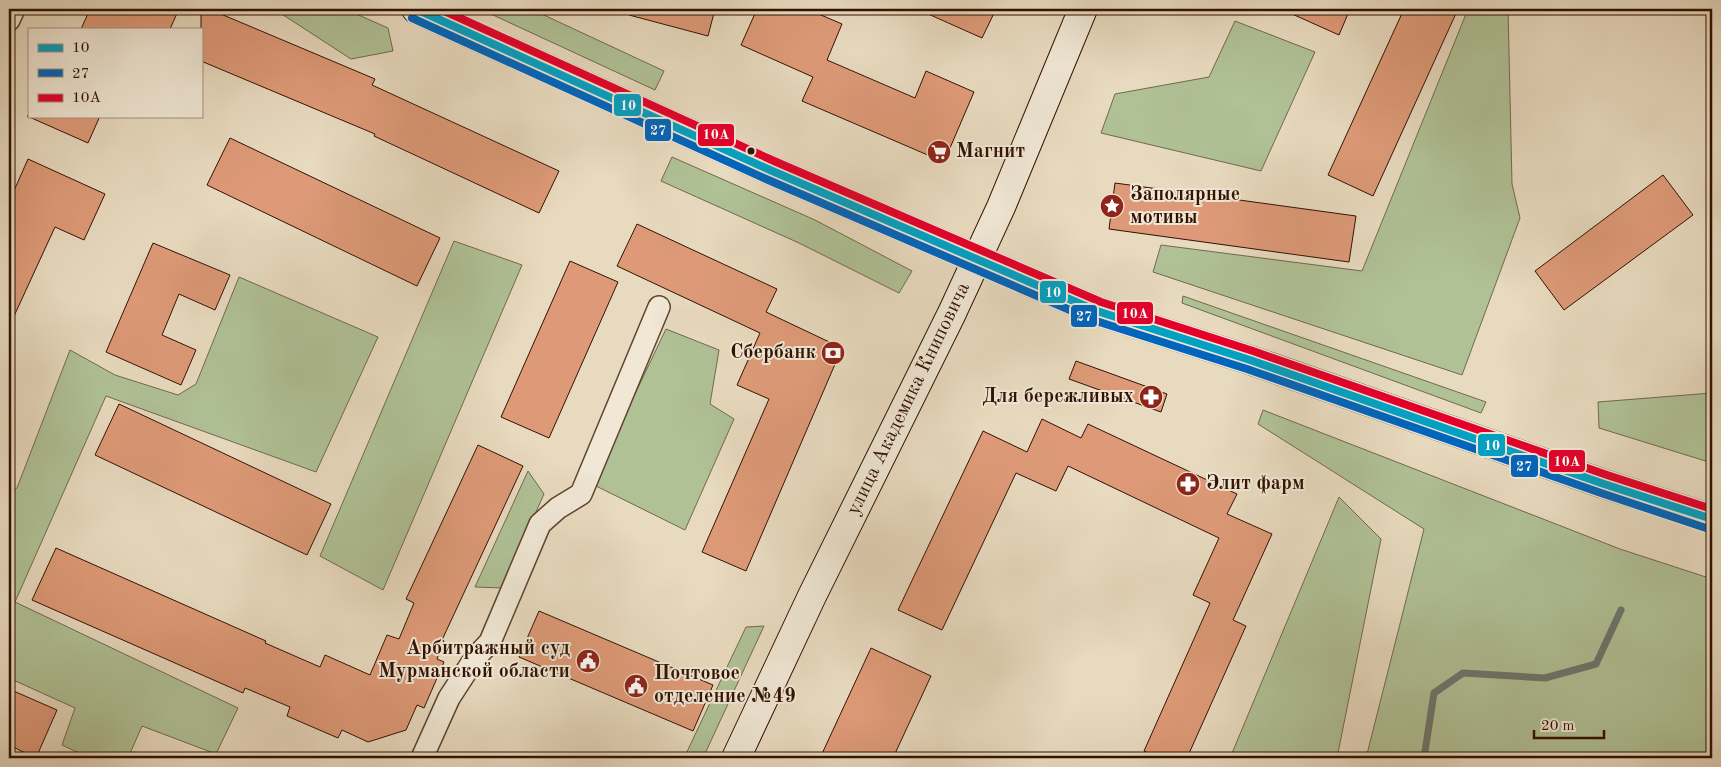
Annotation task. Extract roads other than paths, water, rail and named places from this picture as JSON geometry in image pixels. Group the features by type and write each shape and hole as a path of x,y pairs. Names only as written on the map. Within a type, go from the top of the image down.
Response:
{"main road":[{"path":"416,9 770,170 1097,311 1259,363 1604,484 1712,519"},
{"name":"улица Академика Книповича","path":"736,758 812,596 952,313 1004,198 1084,9"}],"street":[{"path":"9,20 14,9"},
{"path":"422,758 449,698 475,658 490,642 540,524 558,508 581,494 659,307"}],"waterway":[{"path":"1424,758 1434,693 1463,673 1545,678 1596,664 1621,610"}],"place":[{"name":"Магнит","path":"939,152"},
{"name":"Заполярные мотивы","path":"1112,206"},
{"name":"Сбербанк","path":"833,353"},
{"name":"Для бережливых","path":"1151,397"},
{"name":"Элит фарм","path":"1188,484"},
{"name":"Арбитражный суд Мурманской области","path":"588,661"},
{"name":"Почтовое отделение №49","path":"636,686"}]}
